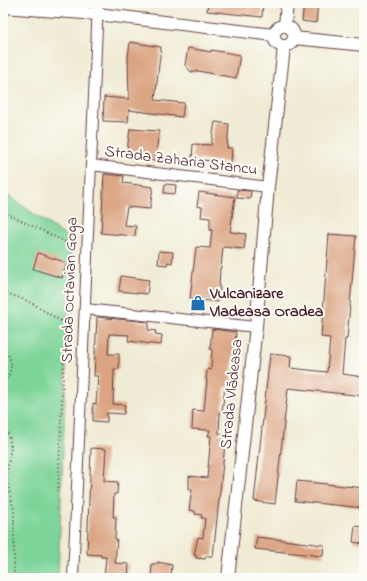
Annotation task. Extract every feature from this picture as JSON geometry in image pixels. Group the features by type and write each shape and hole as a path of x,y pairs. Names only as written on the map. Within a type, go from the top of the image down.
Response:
{"street":[{"path":"285,26 287,3"},
{"path":"3,7 98,9 274,35"},
{"name":"Strada Octavian Goga","path":"73,578 98,9"},
{"path":"285,26 293,32 294,38 290,45 284,47 278,44 274,38 274,35 277,30 285,26"},
{"path":"294,38 364,45"},
{"name":"Strada Vlădeasa","path":"228,578 256,327 268,187 284,47"},
{"name":"Strada Zaharia Stancu","path":"91,165 268,187"},
{"path":"85,309 256,327"}],"path":[{"path":"3,212 66,242 87,246"},
{"path":"3,292 28,301 61,321 64,325 65,332 58,491"},
{"path":"3,349 8,353 12,362 10,373 3,386"},
{"path":"3,427 9,435 11,447 6,478 14,510 14,578"}],"green space":[{"path":"3,192 71,240 58,578 3,578"}],"building":[{"path":"208,3 263,3 262,17 207,11"},
{"path":"304,3 318,3 316,23 302,21"},
{"path":"130,42 161,47 155,100 184,103 182,117 129,110 128,122 103,121 104,97 129,99 128,57"},
{"path":"188,48 240,55 236,78 198,71 191,72 185,65"},
{"path":"215,122 229,124 227,148 232,148 231,163 192,159 193,144 211,145"},
{"path":"130,129 159,131 155,161 126,157"},
{"path":"104,174 124,176 123,183 153,187 150,209 127,207 124,225 136,226 135,236 101,233"},
{"path":"165,184 176,185 175,194 164,193"},
{"path":"237,190 251,191 250,199 237,198"},
{"path":"199,192 235,197 230,232 246,234 244,249 223,247 218,302 190,299 196,247 210,248 212,230 210,230 210,218 201,217 202,207 197,206"},
{"path":"329,234 356,236 347,339 345,339 342,374 364,377 364,396 288,388 275,504 254,501 270,354 291,356 290,368 327,372 330,338 321,337"},
{"path":"159,251 173,252 172,263 168,262 167,265 158,264"},
{"path":"38,253 67,263 62,278 33,269"},
{"path":"121,276 149,280 147,294 119,291"},
{"path":"97,317 149,322 148,330 156,331 155,334 162,335 161,345 128,341 129,335 109,334 108,354 119,354 119,369 114,369 113,404 125,405 124,414 107,413 107,422 93,421 93,403 96,404 98,376 94,376"},
{"path":"212,329 236,332 230,387 225,387 222,412 220,412 219,434 226,435 213,556 206,556 205,559 196,558 196,555 194,555 198,537 203,538 205,518 201,518 202,515 195,514 195,511 189,510 192,489 189,489 189,476 207,478 211,436 208,436 210,430 192,429 193,410 204,411 207,369 211,370 212,350 210,349"},
{"path":"91,448 106,449 104,481 118,482 117,494 114,494 113,517 116,517 115,539 117,539 115,563 129,564 128,578 104,578 106,557 87,554"},
{"path":"297,481 364,488 364,508 295,501"},
{"path":"355,526 364,527 364,544 353,542"},
{"path":"257,537 324,545 323,556 255,549"},
{"path":"158,562 172,565 171,578 151,578 152,564 158,564"}],"place":[{"name":"Vulcanizare Vladeasa Oradea","path":"198,303"}]}
